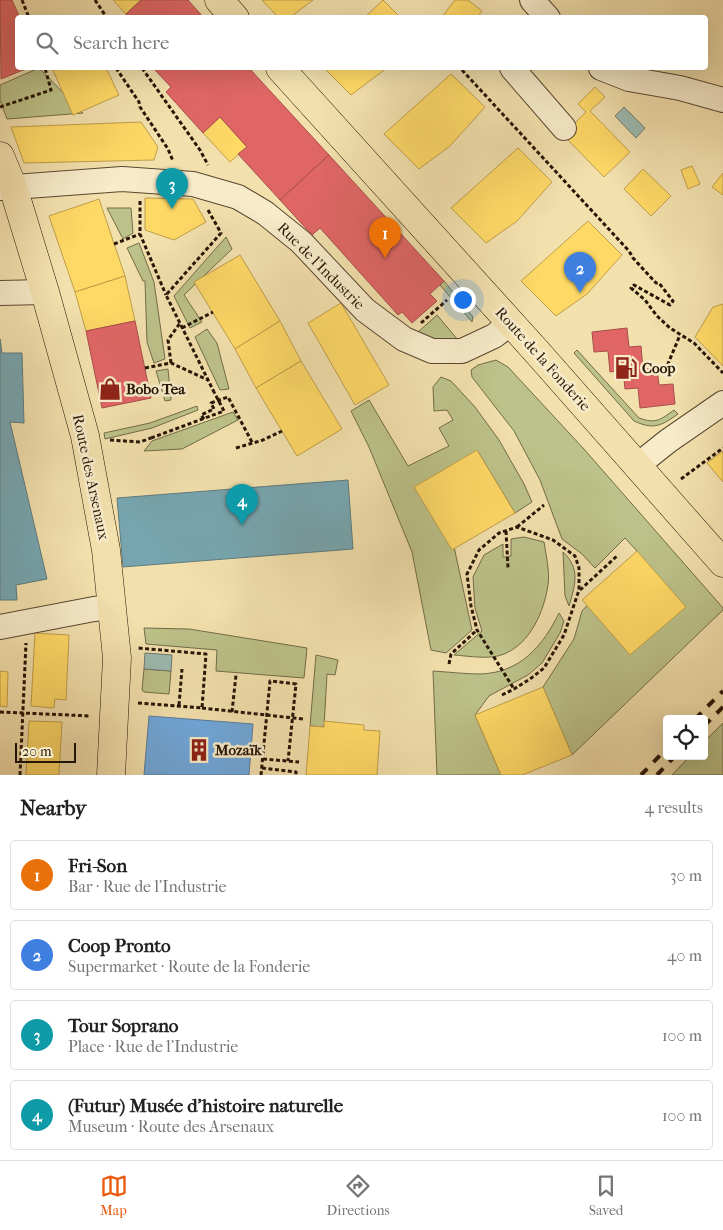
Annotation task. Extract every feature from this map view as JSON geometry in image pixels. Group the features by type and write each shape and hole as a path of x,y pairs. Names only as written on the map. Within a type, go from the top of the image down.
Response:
{"main road":[{"path":"219,0 232,15"},
{"name":"Route de la Fonderie","path":"282,70 511,323 723,563"},
{"name":"Route des Arsenaux","path":"0,156 6,188 46,292 86,443 106,550 117,658 111,775"}],"street":[{"path":"532,0 545,15"},
{"path":"514,70 564,128"},
{"path":"606,70 629,79 680,88 723,100"},
{"name":"Rue de l'Industrie","path":"6,188 122,179 193,184 223,192 238,197 265,213 301,242 365,310 404,339 432,351 462,351 494,336 511,323"},
{"path":"0,293 46,292"},
{"path":"638,465 668,441 723,403"},
{"path":"0,627 112,607"}],"path":[{"path":"22,0 28,15"},
{"path":"95,0 105,15"},
{"path":"0,107 51,90 46,70"},
{"path":"117,70 168,149"},
{"path":"143,70 200,150 223,192"},
{"path":"462,70 629,251 656,283 659,283 673,301 670,305 634,285 631,288 645,300 656,316 694,343 723,373"},
{"path":"86,443 110,440 140,442 224,411 166,296 140,234 140,180"},
{"path":"166,296 220,233 193,184"},
{"path":"140,219 145,219"},
{"path":"114,244 140,234"},
{"path":"433,312 446,300"},
{"path":"182,328 213,312"},
{"path":"423,313 427,318"},
{"path":"171,364 168,340 180,323"},
{"path":"665,371 680,334"},
{"path":"145,368 171,364 209,381"},
{"path":"204,419 201,414 214,409 212,403 228,397 253,444"},
{"path":"236,448 253,444 282,431"},
{"path":"680,480 723,448"},
{"path":"514,689 477,630 471,606 467,574 479,550 499,533 517,527 544,505"},
{"path":"502,695 530,679 544,668 564,635 579,590 579,568 575,556 553,540 517,527"},
{"path":"506,531 508,568"},
{"path":"579,590 617,556"},
{"path":"20,775 27,621"},
{"path":"450,664 451,654 477,630"},
{"path":"117,658 133,659 133,647 206,654 202,708"},
{"path":"179,705 182,669"},
{"path":"232,712 236,675"},
{"path":"262,775 270,681 296,684 288,761"},
{"path":"115,702 179,705 303,719"},
{"path":"0,712 63,715"},
{"path":"263,758 298,762"},
{"path":"262,768 296,772 296,775"}],"green space":[{"path":"34,70 41,70 83,113 7,119 0,100 0,85"},
{"path":"107,208 131,208 133,233 123,239"},
{"path":"226,237 232,249 184,295 202,322 190,328 174,296"},
{"path":"139,243 154,282 165,359 154,363 147,342 145,281 143,281 127,248"},
{"path":"444,281 473,317 472,322 440,285"},
{"path":"437,315 458,340 447,341 437,339 418,332"},
{"path":"207,329 217,343 229,389 220,390 195,337"},
{"path":"577,350 639,418 654,421 674,410 678,414 662,424 652,426 634,421 574,353"},
{"path":"496,360 508,367 583,448 723,608 572,755 543,687 574,639 582,611 637,551 625,538 595,568 582,554 562,539 540,480 514,431 472,377 471,370 478,365"},
{"path":"168,369 171,400 165,401 156,371"},
{"path":"441,377 451,381 475,407 499,440 532,502 515,513 477,450 453,542 472,630 446,653 431,650 412,552 369,447 351,411 369,400 408,466 449,446 439,428 453,420 447,410 434,411 433,387"},
{"path":"197,406 198,410 152,428 105,439 104,433 150,423"},
{"path":"233,412 238,420 182,449 144,451 152,441"},
{"path":"524,537 544,542 548,564 546,595 535,625 522,642 499,656 473,657 454,655 482,631 475,608 473,577 484,555 503,544 503,557 511,556 511,539"},
{"path":"563,552 569,558 575,578 569,606 565,596"},
{"path":"559,613 564,621 560,633 542,663 528,675 489,696 475,715 501,775 437,775 433,671 480,674 507,669 538,647"},
{"path":"144,628 189,629 307,648 304,678 216,671 217,650 146,644"},
{"path":"316,655 338,660 335,675 327,674 324,727 310,726"},
{"path":"144,669 171,671 169,694 144,692 142,690"},
{"path":"723,723 723,775 672,775 686,760 708,760 708,738"}],"water":[{"path":"624,107 645,128 636,138 615,116"},
{"path":"145,653 172,655 171,671 144,669"}],"building: Homes":[{"path":"113,0 141,0 126,14"},
{"path":"262,0 313,0 293,15 276,15"},
{"path":"383,0 398,15 367,15"},
{"path":"455,0 468,0 482,11 479,15 443,15"},
{"path":"53,70 107,70 119,95 73,115"},
{"path":"326,70 384,70 351,95"},
{"path":"451,74 485,107 450,146 419,169 384,134"},
{"path":"595,87 605,97 590,111 630,152 604,177 563,135 586,112 578,104"},
{"path":"220,117 247,147 230,162 203,133"},
{"path":"141,122 158,147 154,160 24,163 11,127"},
{"path":"518,148 552,182 517,221 486,243 451,208"},
{"path":"692,166 700,184 688,189 681,170"},
{"path":"643,169 671,196 651,216 624,189"},
{"path":"723,173 723,195 712,187"},
{"path":"145,198 193,199 206,222 174,240 145,230"},
{"path":"99,199 125,276 75,292 49,216"},
{"path":"588,221 622,255 587,294 556,316 521,281"},
{"path":"240,255 280,321 235,349 194,282"},
{"path":"125,276 135,321 86,331 75,292"},
{"path":"341,303 389,385 355,405 308,323"},
{"path":"723,304 723,366 695,337 713,307"},
{"path":"280,321 301,361 256,388 235,349"},
{"path":"301,361 342,429 297,456 256,388"},
{"path":"477,450 515,513 452,550 414,487"},
{"path":"723,451 723,482 707,463"},
{"path":"637,551 686,607 630,655 582,600"},
{"path":"35,633 69,635 66,700 55,699 54,708 31,706"},
{"path":"0,671 8,672 7,707 0,706"},
{"path":"543,687 572,755 522,775 501,775 475,715"},
{"path":"29,721 62,722 59,775 26,775"},
{"path":"324,721 364,725 364,730 380,731 377,775 306,775 310,726 324,727"}],"building: Shops":[{"path":"0,0 12,0 19,15 15,15 15,70 23,70 1,79"},
{"path":"141,0 188,0 201,15 127,15"},
{"path":"155,70 251,70 329,155 280,200 238,154 247,147 220,117 203,133 166,92 171,87"},
{"path":"329,155 444,281 430,294 437,301 412,323 402,312 398,315 320,228 312,235 280,200"},
{"path":"135,321 151,398 102,408 86,331"},
{"name":"Coop","path":"627,328 629,347 641,346 643,369 657,368 659,385 673,384 675,404 640,408 638,388 625,389 623,370 610,372 608,351 594,352 592,332"}],"building: Schools":[{"name":"Mozaïk","path":"149,716 253,724 249,775 144,775"}],"building: Public":[{"path":"0,339 2,353 22,353 24,423 10,422 47,579 16,585 17,600 0,600"},
{"path":"348,480 353,549 123,567 117,498"}],"railway":[{"path":"699,715 723,691"},
{"path":"708,722 723,707"},
{"path":"641,775 663,752"},
{"path":"657,775 671,760"}],"place":[{"name":"Tour Soprano","path":"172,209"},
{"name":"Fri-Son","path":"385,258"},
{"name":"Coop Pronto","path":"580,293"},
{"name":"Coop","path":"626,368"},
{"name":"Bobo Tea","path":"110,389"},
{"name":"(Futur) Musée d'histoire naturelle","path":"242,525"},
{"name":"Mozaïk","path":"199,750"}]}
